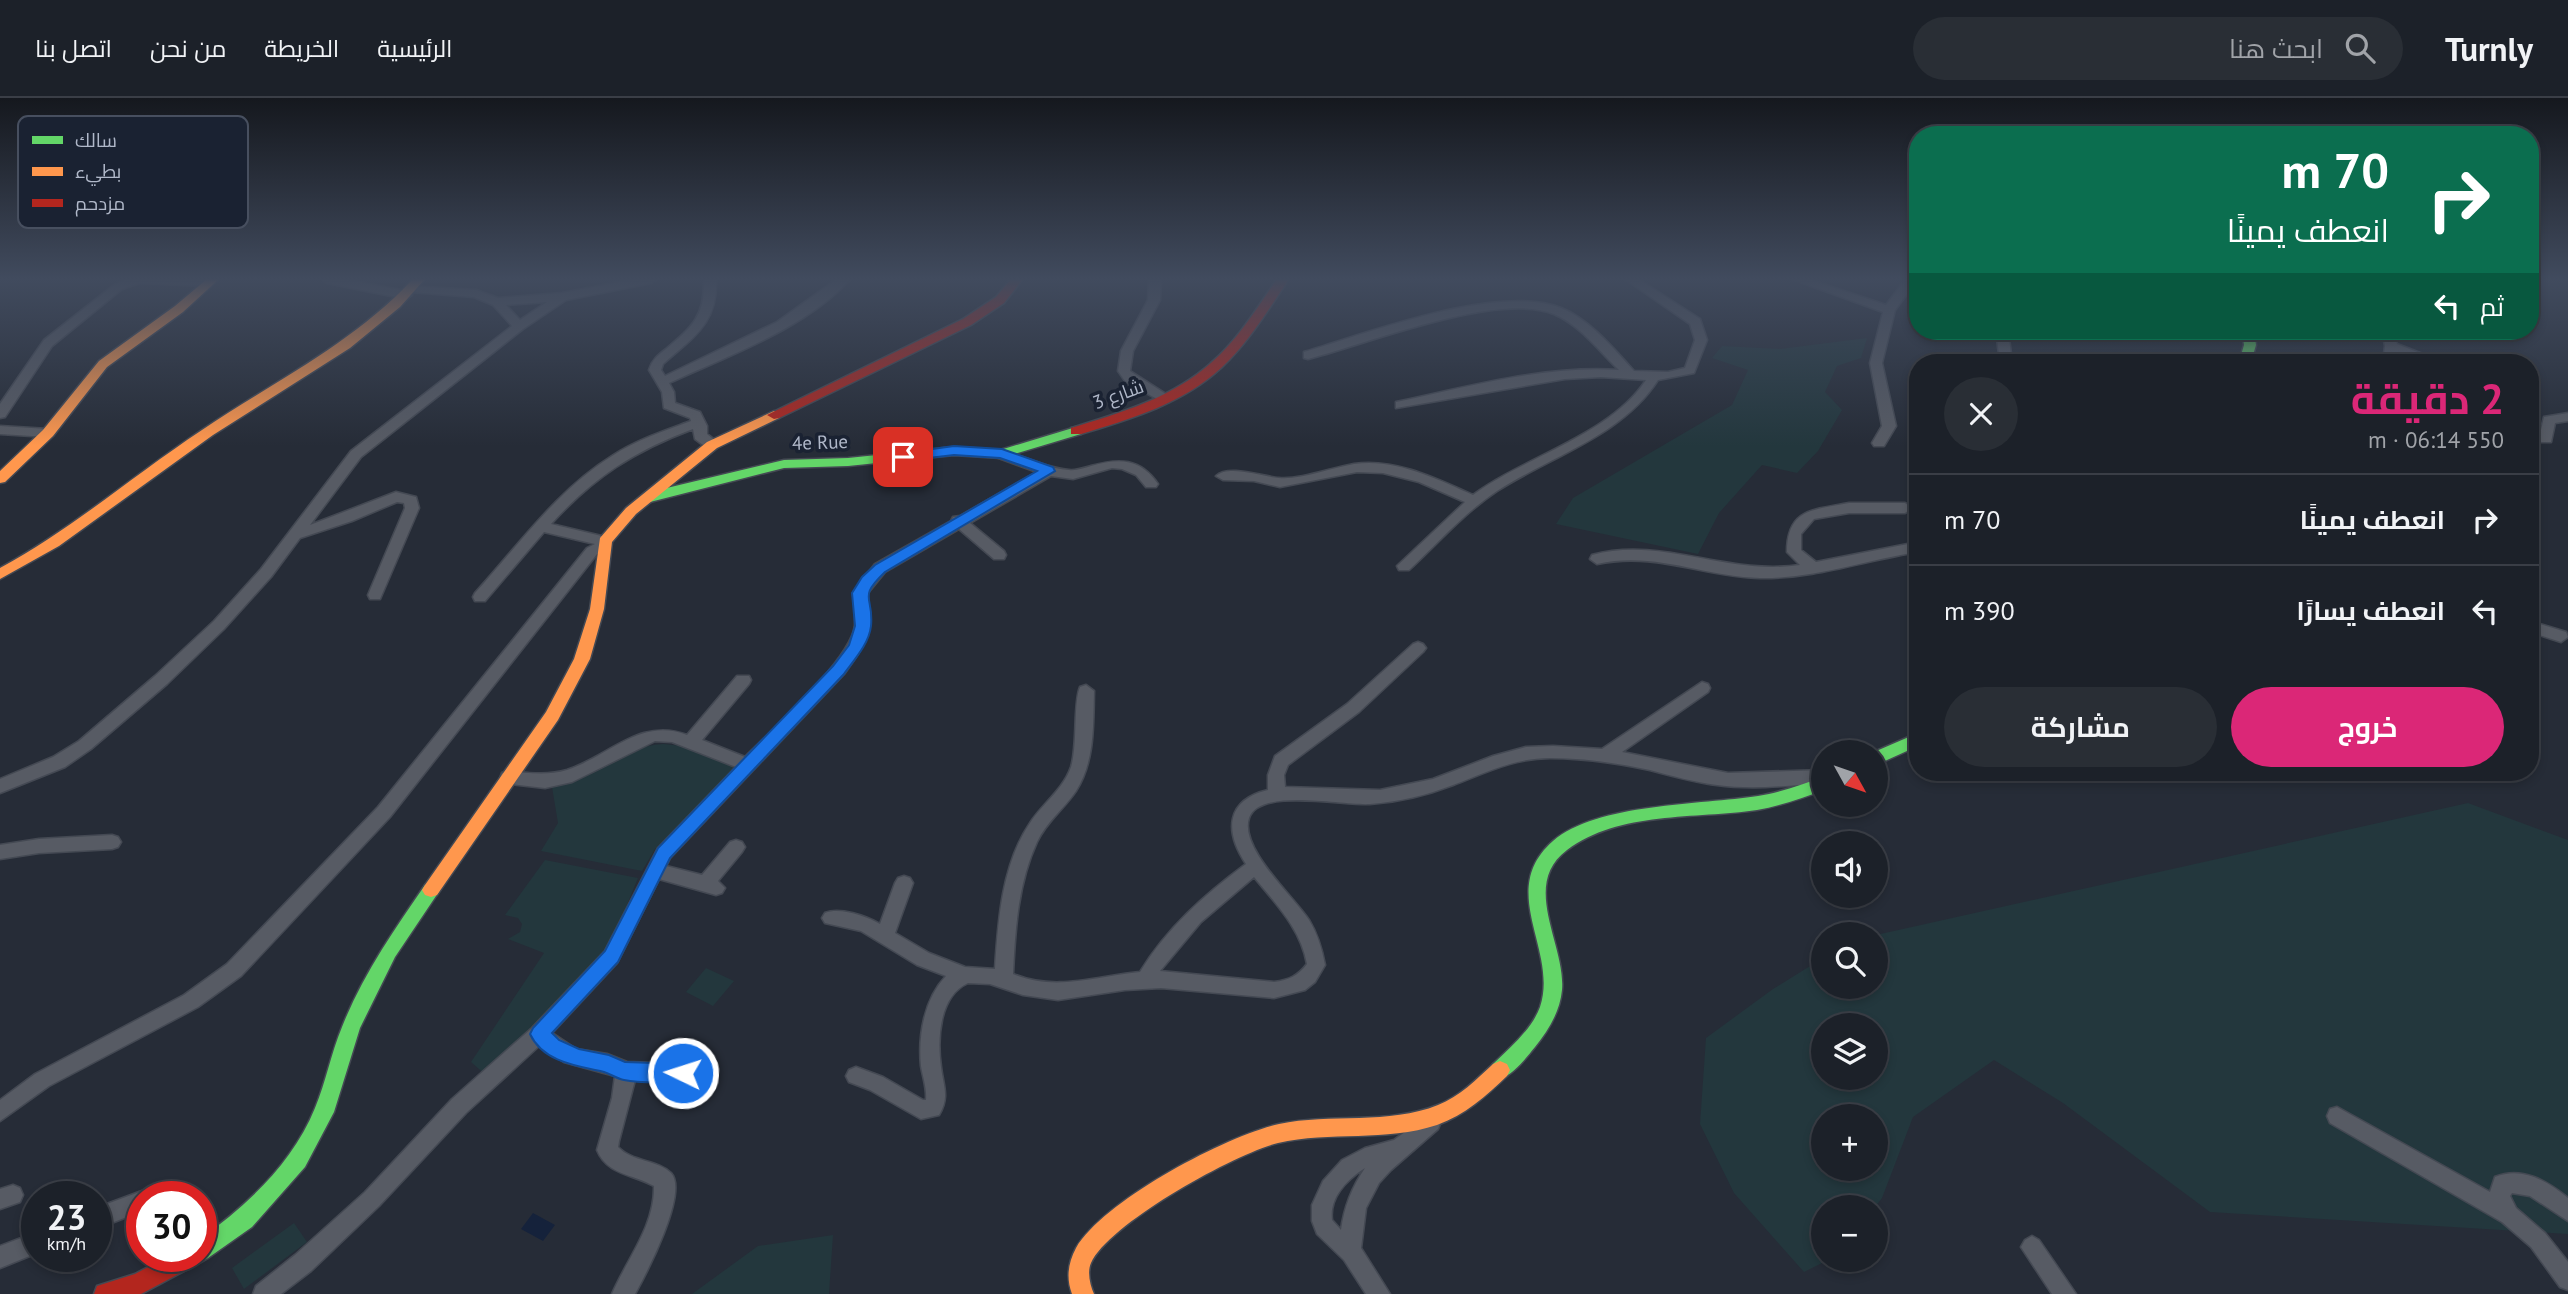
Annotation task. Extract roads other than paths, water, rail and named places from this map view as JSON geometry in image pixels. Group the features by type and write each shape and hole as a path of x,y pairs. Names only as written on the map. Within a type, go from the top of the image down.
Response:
{"street":[{"path":"0,414 48,344 59,335"},
{"path":"0,479 48,433 103,364 143,335"},
{"path":"0,574 49,545 217,426 318,368 362,335"},
{"path":"0,786 59,762 85,745 161,680 219,625 266,573 363,447 508,335"},
{"path":"691,335 657,363 656,370 663,381 669,405 691,411 699,423 700,436 712,446"},
{"path":"663,381 763,335"},
{"path":"0,1112 42,1080 182,1006 234,970 384,812 592,551 604,543 644,499 712,446 941,335"},
{"path":"1136,335 1128,351 1124,371 1129,378 1164,399"},
{"name":"شارع 3","path":"1002,454 1164,399 1196,382 1217,365 1244,335"},
{"path":"1308,355 1380,335"},
{"path":"1587,335 1628,372"},
{"path":"1401,405 1514,381 1591,373 1628,372 1676,376 1690,369 1700,335"},
{"path":"1879,443 1889,426 1876,363 1883,335"},
{"path":"2389,340 2390,354"},
{"path":"2390,346 2414,354"},
{"path":"1404,566 1475,501 1518,471 1618,415 1639,400 1655,375"},
{"path":"2539,439 2546,439 2549,420 2568,417"},
{"path":"480,597 562,503 606,466 647,443 699,423"},
{"path":"0,430 48,433"},
{"name":"4e Rue","path":"644,499 784,464 848,462 954,450 1002,454"},
{"path":"1002,454 1049,471 1073,475 1112,464 1124,465 1140,472 1151,484"},
{"path":"1223,475 1254,477 1280,483 1357,468 1383,469 1423,478 1475,501"},
{"path":"264,1294 303,1263 372,1199 459,1106 539,1034 611,957 664,853 839,670 856,646 863,626 860,593 867,581 880,568 958,520 1049,471"},
{"path":"295,535 347,518 396,497 411,500 412,508 375,595"},
{"path":"1811,566 1794,552 1794,533 1810,515 1839,509 1905,508"},
{"path":"958,520 999,555"},
{"path":"543,527 604,543"},
{"path":"217,1240 245,1220 298,1160 324,1112 351,1027 372,980 400,932 552,716 582,659 597,609 604,543"},
{"path":"1598,559 1612,554 1641,553 1758,573 1909,549"},
{"path":"2539,629 2561,636"},
{"path":"1277,794 1276,775 1281,761 1353,708 1418,648"},
{"path":"691,742 743,680"},
{"path":"1604,756 1702,688"},
{"path":"1004,979 1006,923 1011,896 1026,846 1036,827 1071,784 1078,768 1086,691"},
{"path":"508,778 545,781 572,775 653,735 673,736 748,765"},
{"path":"1888,754 1909,744"},
{"path":"831,918 865,924 923,959 964,975 976,974 1004,979 1033,992 1049,993 1145,980 1288,990 1304,982 1316,965 1314,942 1257,865 1245,844 1240,817 1259,799 1277,794 1362,798 1396,794 1436,785 1503,757 1539,752 1604,756 1727,780 1811,777"},
{"path":"1350,1252 1349,1228 1359,1194 1396,1149 1440,1115 1479,1090 1522,1050 1540,1025 1554,998 1553,979 1534,888 1539,870 1556,848 1591,827 1634,816 1760,802 1811,788"},
{"path":"0,852 39,846 112,842"},
{"path":"655,871 711,886 736,848"},
{"path":"1145,980 1172,939 1193,917 1220,892 1257,865"},
{"path":"885,936 904,883"},
{"path":"856,1076 876,1083 921,1110 932,1108 937,1099 931,1066 930,1038 935,1010 943,994 964,975"},
{"path":"539,1034 552,1047 577,1058 609,1064 624,1071 683,1073"},
{"path":"623,1294 639,1266 663,1205 665,1188 664,1180 655,1174 624,1166 607,1150 609,1132 626,1084 624,1071"},
{"path":"1083,1294 1079,1272 1084,1254 1113,1223 1239,1145 1281,1132 1440,1115"},
{"path":"2337,1116 2509,1215 2538,1240 2568,1279"},
{"path":"1379,1294 1350,1252 1328,1232 1321,1220 1324,1199 1353,1163 1396,1149"},
{"path":"2509,1215 2499,1197 2502,1184 2517,1180 2537,1188 2568,1211"},
{"path":"2032,1247 2065,1294"},
{"path":"0,1256 21,1248"},
{"path":"105,1294 139,1284 162,1272"}],"water":[{"path":"533,1213 555,1225 543,1241 521,1229"}]}
